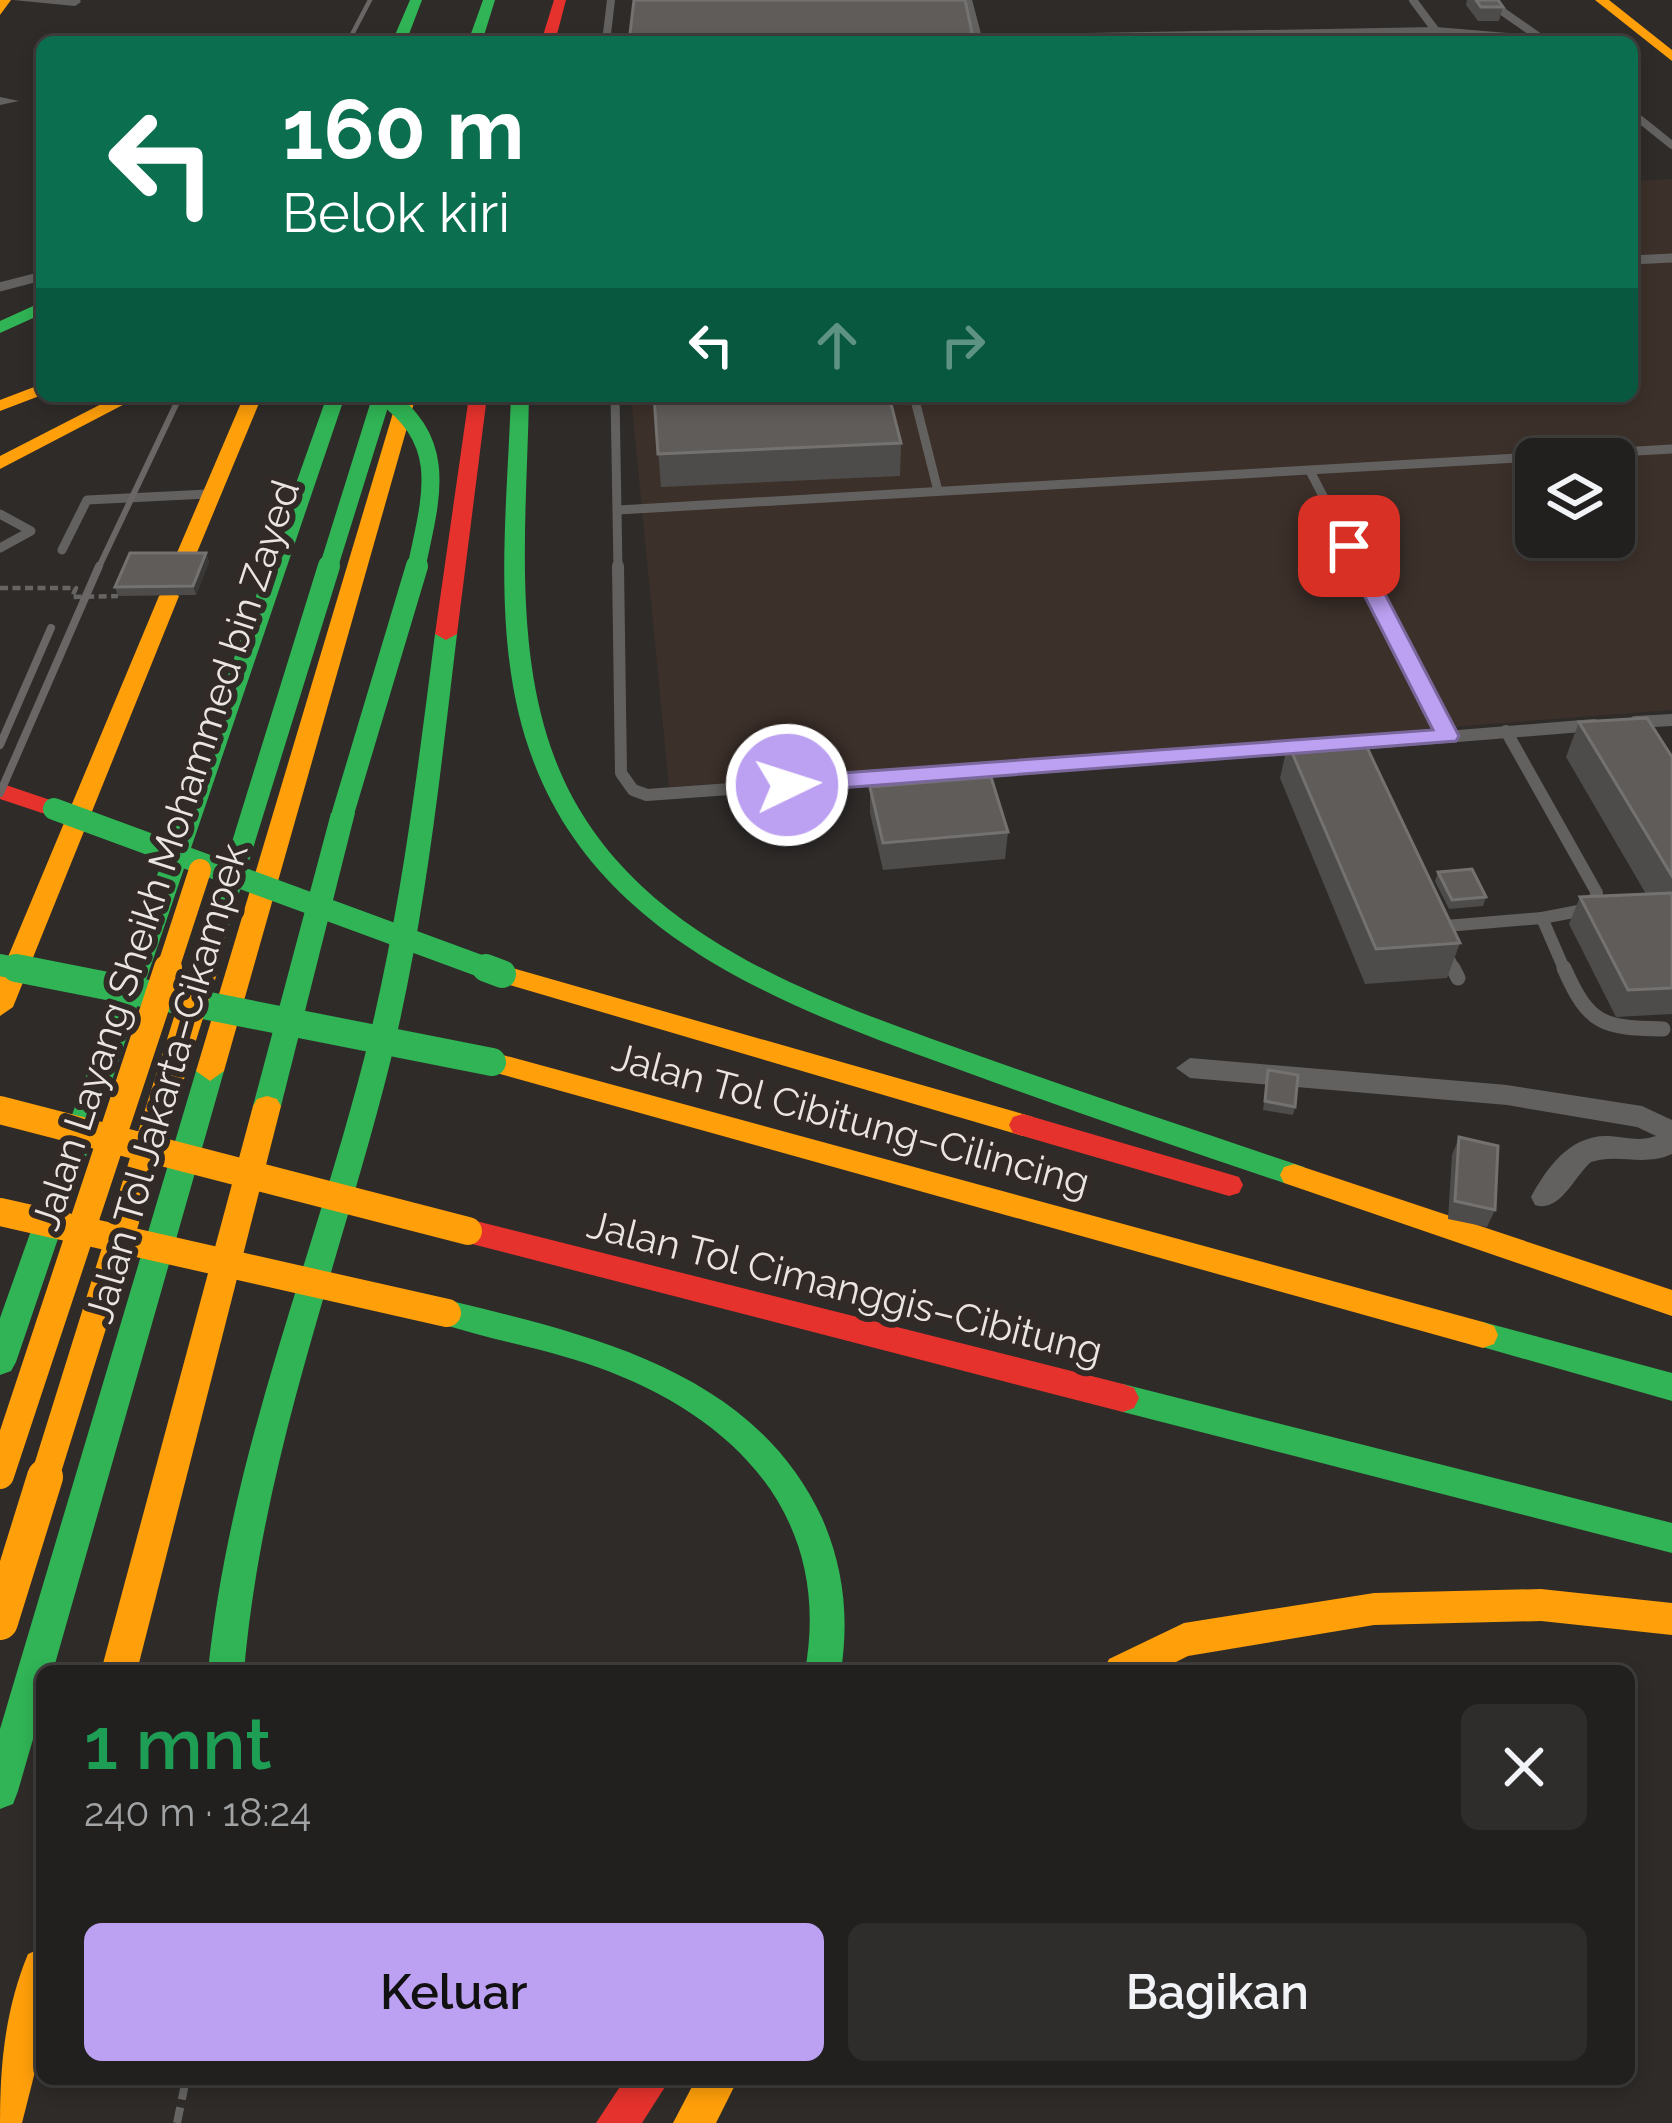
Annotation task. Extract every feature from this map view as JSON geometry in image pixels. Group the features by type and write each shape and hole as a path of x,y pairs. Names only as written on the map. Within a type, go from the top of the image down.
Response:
{"main road":[{"path":"401,36 416,0"},
{"path":"457,36 469,0"},
{"path":"477,36 489,0"},
{"path":"550,36 560,0"},
{"path":"1601,0 1672,57"},
{"path":"496,36 512,7"},
{"path":"0,328 36,310"},
{"path":"0,406 36,391"},
{"path":"0,463 119,402"},
{"path":"183,562 251,402"},
{"name":"Jalan Tol Jakarta–Cikampek","path":"0,1362 334,402"},
{"name":"Jalan Layang Sheikh Mohammed bin Zayed","path":"0,1475 356,402"},
{"name":"Jalan Layang Sheikh Mohammed bin Zayed","path":"0,1622 381,402"},
{"path":"121,1665 343,813 420,545 430,479 427,441 393,402"},
{"name":"Jalan Tol Jakarta–Cikampek","path":"37,1665 405,402"},
{"path":"226,1665 230,1594 249,1505 378,1057 411,903 477,402"},
{"path":"520,402 524,685 537,738 558,793 591,844 638,892 686,931 752,974 979,1068 1672,1303"},
{"path":"0,1007 169,596"},
{"path":"0,790 502,974 1672,1314"},
{"name":"Jalan Tol Cibitung–Cilincing","path":"0,965 492,1062 1672,1387"},
{"name":"Jalan Tol Cimanggis–Cibitung","path":"0,1110 1672,1538"},
{"path":"0,1212 447,1313 626,1362 685,1388 747,1432 772,1457 801,1500 820,1551 828,1602 823,1665"},
{"path":"1133,1665 1184,1640 1374,1609 1541,1605 1672,1619"},
{"name":"Jalan Tol Jakarta–Cikampek","path":"0,1791 36,1668"},
{"path":"1,2123 36,1991"},
{"path":"616,2123 645,2085"},
{"path":"694,2123 715,2085"}],"street":[{"path":"5,4 75,2"},
{"path":"1190,1068 1507,1096 1642,1117 1672,1136 1654,1149 1614,1146 1577,1153 1566,1162 1545,1197"}],"lane":[{"path":"607,36 611,0"},
{"path":"968,0 977,36"},
{"path":"1413,0 1436,31"},
{"path":"1486,0 1538,36"},
{"path":"1207,36 1436,31 1490,36"},
{"path":"1638,117 1672,145"},
{"path":"1638,260 1672,258"},
{"path":"0,286 36,278"},
{"path":"615,402 621,773 633,790 646,795 1601,724"},
{"path":"916,402 938,491"},
{"path":"618,510 1672,449"},
{"path":"1310,471 1448,736"},
{"path":"62,550 87,500 212,494"},
{"path":"0,514 32,531 0,548"},
{"path":"1624,723 1672,720"},
{"path":"1434,927 1589,909 1597,893 1506,731"},
{"path":"1349,745 1359,765"},
{"path":"1425,907 1458,978"},
{"path":"1542,918 1588,1016 1614,1027 1663,1029"}],"path":[{"path":"0,588 76,588 72,597 118,596"},
{"path":"177,2123 185,2085"}],"shaded area":[{"path":"1672,179 1672,710 669,787 632,402 1638,402 1638,181"}],"building":[{"path":"634,0 965,0 973,36 630,36"},
{"path":"1476,0 1498,0 1503,7 1481,7"},
{"path":"654,402 891,402 901,443 658,454"},
{"path":"130,553 206,553 193,586 115,587"},
{"path":"1647,718 1672,757 1672,876 1579,722"},
{"path":"1363,739 1460,943 1376,949 1288,743"},
{"path":"991,777 1008,832 883,843 870,787"},
{"path":"1472,869 1486,897 1452,900 1438,872"},
{"path":"1672,893 1672,988 1628,990 1580,897"},
{"path":"1268,1070 1298,1075 1295,1107 1265,1101"},
{"path":"1459,1137 1498,1146 1495,1210 1455,1201"}],"railway":[{"path":"351,36 370,0"},
{"path":"98,569 177,402"},
{"path":"0,793 99,566"},
{"path":"0,745 51,628"}],"traffic: fast":[{"path":"401,36 416,0"},
{"path":"477,36 489,0"},
{"path":"0,328 36,310"},
{"path":"0,1362 334,402"},
{"path":"214,937 380,402"},
{"path":"343,813 386,681 425,522 430,478 427,443 421,429 393,402"},
{"path":"520,402 516,597 527,698 557,792 591,848 634,895 685,935 742,969 863,1024 1294,1175"},
{"path":"227,1665 247,1515 266,1437 358,1132 390,1004 418,846 446,634"},
{"path":"54,809 502,974"},
{"path":"267,1106 343,813"},
{"path":"0,965 492,1062"},
{"path":"37,1665 210,1071"},
{"path":"447,1313 550,1339 650,1374 696,1398 737,1428 773,1465 802,1511 818,1549 828,1609 824,1665"},
{"path":"1483,1335 1672,1387"},
{"path":"1123,1398 1672,1538"},
{"path":"0,1791 36,1668"}],"traffic: slow":[{"path":"0,11 5,0"},
{"path":"1601,0 1672,57"},
{"path":"0,406 36,391"},
{"path":"0,463 119,402"},
{"path":"183,562 250,402"},
{"path":"210,1071 405,402"},
{"path":"0,1007 169,596"},
{"path":"0,1475 200,870"},
{"path":"0,1622 214,937"},
{"path":"502,974 1023,1125"},
{"path":"492,1062 1483,1335"},
{"path":"121,1665 267,1106"},
{"path":"0,1110 468,1231"},
{"path":"1294,1175 1672,1303"},
{"path":"0,1212 447,1313"},
{"path":"1133,1665 1184,1640 1374,1609 1541,1605 1672,1619"},
{"path":"1,2123 36,1991"},
{"path":"694,2123 715,2085"}],"traffic: jam":[{"path":"550,36 560,0"},
{"path":"446,634 477,402"},
{"path":"0,791 54,809"},
{"path":"1023,1125 1229,1185"},
{"path":"468,1231 1123,1398"},
{"path":"617,2123 646,2085"}],"route":[{"path":"787,785 1448,736 1349,546"}]}
